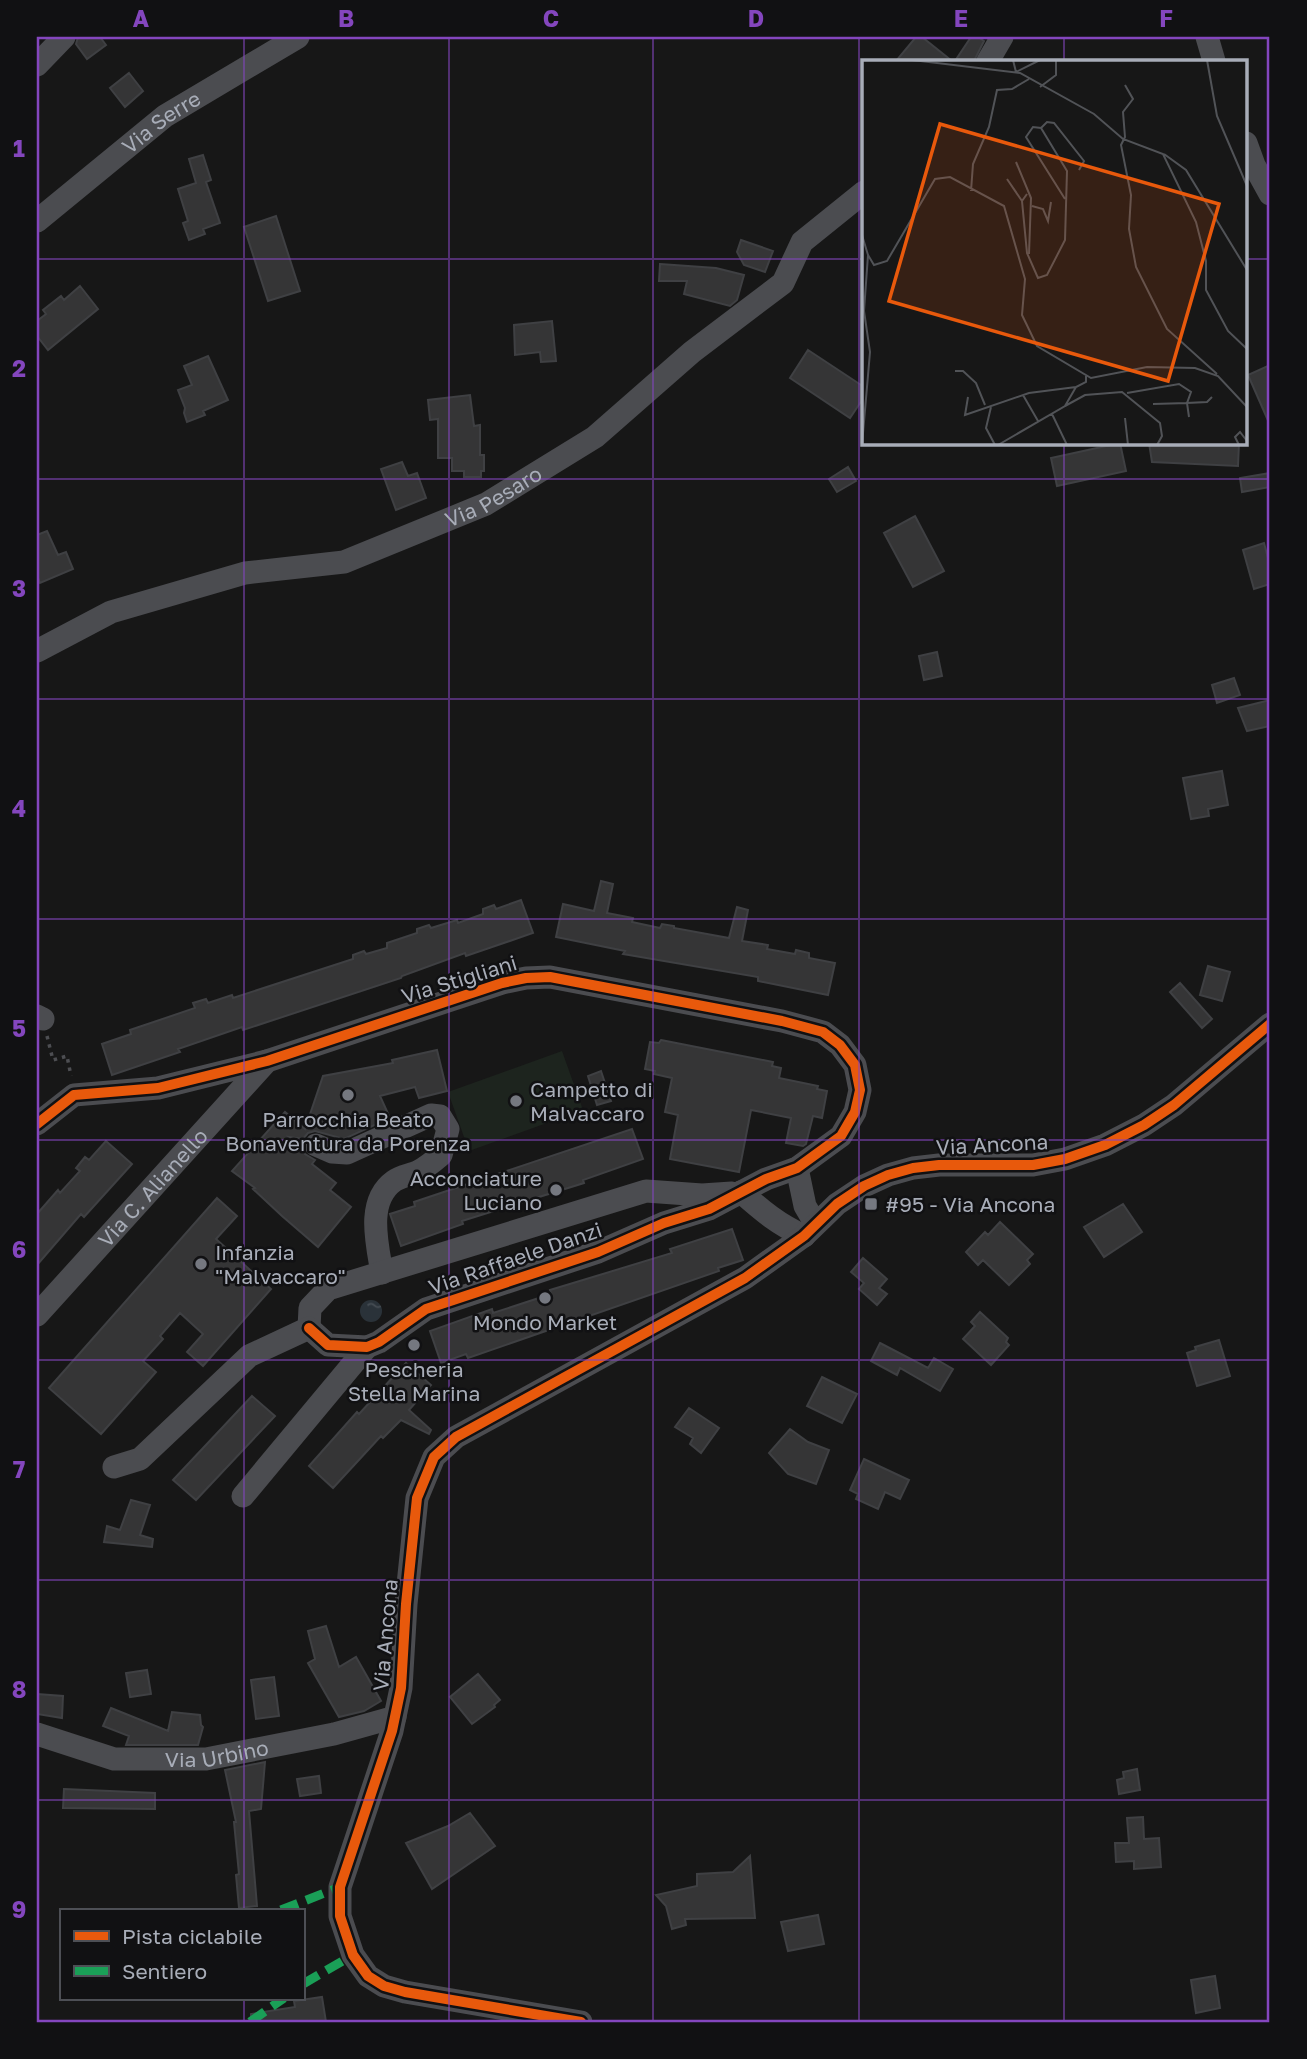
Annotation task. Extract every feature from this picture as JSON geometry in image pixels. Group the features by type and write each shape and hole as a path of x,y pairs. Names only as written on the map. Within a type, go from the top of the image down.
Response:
{"street":[{"path":"37,65 64,37"},
{"name":"Via Serre","path":"37,221 164,116 298,37"},
{"path":"989,60 1002,37"},
{"path":"1207,37 1214,60"},
{"path":"1248,149 1254,166 1270,194"},
{"name":"Via Pesaro","path":"37,651 111,612 245,573 344,562 486,505 595,437 692,352 783,283 802,242 862,194"},
{"name":"Via Stigliani","path":"74,1095 158,1088 267,1061 502,983 550,977 782,1021 823,1032 840,1045 855,1065 860,1090 855,1112 841,1136 797,1168 766,1179 741,1192"},
{"name":"Via Ancona","path":"581,2022 384,1986 368,1976 353,1955 340,1916 340,1887 395,1717 401,1688 417,1498 435,1457 456,1437 745,1278 771,1260 808,1222 864,1186 912,1168 939,1165 1033,1165 1065,1159 1105,1145 1144,1125 1174,1105 1270,1024"},
{"name":"Via C. Alianello","path":"37,1315 267,1061"},
{"path":"37,1124 74,1095"},
{"path":"316,1145 332,1152 347,1153 431,1115 440,1116 448,1129 441,1156 418,1172 396,1179 382,1191 377,1204 377,1246 382,1273"},
{"path":"797,1168 808,1222"},
{"path":"766,1179 808,1222"},
{"path":"658,1190 663,1202 664,1223"},
{"name":"Via Raffaele Danzi","path":"309,1328 310,1308 328,1289 646,1191 702,1195 741,1192"},
{"path":"741,1192 786,1228 808,1222"},
{"name":"Via Raffaele Danzi","path":"243,1496 367,1347 379,1342 426,1309 598,1252 664,1223 709,1209 741,1192"},
{"path":"766,1214 771,1260"},
{"path":"114,1467 140,1459 249,1356 309,1328 328,1345 367,1347"},
{"name":"Via Urbino","path":"37,1734 114,1759 206,1759 334,1734 395,1717"}],"path":[{"path":"40,1017 53,1059 67,1056 74,1095"}],"shaded area":[{"name":"Campetto di Malvaccaro","path":"562,1051 583,1110 469,1151 448,1092"}],"water":[{"path":"371,1300 379,1303 382,1311 379,1319 371,1322 363,1319 360,1311 363,1303"}],"building":[{"path":"78,37 100,37 106,45 87,59 76,44"},
{"path":"916,37 922,37 951,60 897,60"},
{"path":"971,37 984,41 974,60 956,60"},
{"path":"129,73 143,91 125,107 110,88"},
{"path":"203,155 211,180 206,182 220,223 203,229 205,234 189,240 183,223 188,221 178,189 196,183 189,159"},
{"path":"276,216 300,291 268,301 244,227"},
{"path":"741,240 773,251 765,272 744,265 737,252"},
{"path":"660,264 716,268 744,275 737,300 730,306 684,294 687,281 659,281"},
{"path":"80,286 98,309 48,350 37,336 37,321 46,314 43,310 61,296 64,300"},
{"path":"552,321 556,361 541,362 540,352 515,355 514,325"},
{"path":"808,350 862,386 862,400 850,418 790,378"},
{"path":"208,356 228,400 203,411 205,415 187,422 178,390 192,385 184,366"},
{"path":"1270,365 1270,425 1248,375"},
{"path":"470,395 474,426 480,425 480,455 484,455 484,471 481,471 481,477 464,477 464,471 452,471 452,458 438,458 438,419 430,420 428,400"},
{"path":"1120,444 1126,471 1057,486 1051,458"},
{"path":"1149,444 1239,444 1238,466 1152,462"},
{"path":"402,462 408,476 417,473 426,498 396,510 381,469"},
{"path":"848,467 856,481 837,492 829,479"},
{"path":"1270,473 1270,487 1242,492 1240,478"},
{"path":"915,516 944,571 913,587 884,533"},
{"path":"47,531 58,555 66,552 73,569 40,583 37,575 37,535"},
{"path":"1264,543 1270,566 1270,584 1254,589 1243,550"},
{"path":"937,652 942,676 924,680 919,656"},
{"path":"1234,678 1240,695 1217,703 1212,685"},
{"path":"1270,700 1270,726 1247,731 1238,708"},
{"path":"1222,771 1228,805 1208,809 1209,816 1191,819 1183,778"},
{"path":"601,881 613,884 607,913 633,918 632,922 660,928 662,924 729,938 737,907 748,910 742,941 768,945 767,949 795,954 796,950 809,953 809,958 835,963 828,995 758,981 758,977 623,954 625,951 556,937 563,904 594,911"},
{"path":"521,900 533,933 466,956 465,953 401,978 243,1030 242,1027 112,1075 102,1044 131,1034 130,1030 195,1008 193,1003 206,999 208,1003 232,995 233,998 353,959 353,955 364,951 366,954 387,948 387,943 417,933 417,929 457,920 458,923 483,914 483,909 494,905 496,909"},
{"path":"1208,966 1230,972 1222,1001 1200,995"},
{"path":"1180,983 1212,1019 1202,1028 1170,992"},
{"path":"661,1040 773,1062 772,1066 781,1068 779,1078 818,1086 817,1089 827,1091 822,1118 813,1116 806,1144 803,1146 786,1143 791,1118 751,1110 739,1172 670,1159 678,1115 665,1112 672,1078 645,1069 650,1042 659,1043"},
{"path":"437,1050 447,1091 419,1098 415,1087 380,1096 390,1118 344,1139 315,1131 308,1133 303,1139 289,1137 305,1154 315,1160 312,1164 336,1183 330,1190 351,1207 318,1247 253,1189 255,1188 232,1171 285,1112 305,1129 323,1076 393,1063 392,1060"},
{"path":"601,1071 611,1101 597,1105 588,1076"},
{"path":"632,1129 643,1159 583,1180 584,1183 462,1221 463,1224 401,1246 390,1214 415,1206 414,1202"},
{"path":"106,1141 132,1164 84,1217 81,1214 37,1265 37,1214 58,1190 60,1193 80,1171 76,1168 85,1157 89,1160"},
{"path":"217,1198 237,1216 216,1239 271,1289 203,1366 187,1352 203,1334 180,1313 160,1336 163,1339 143,1361 156,1372 101,1434 49,1388"},
{"path":"1123,1204 1142,1232 1104,1257 1084,1227"},
{"path":"1000,1222 1033,1254 1027,1260 1030,1264 1009,1285 983,1260 978,1265 966,1252 985,1232 988,1235"},
{"path":"732,1229 743,1260 718,1268 719,1271 468,1358 466,1354 441,1363 430,1331 492,1309 493,1313 551,1294 550,1290 672,1253 670,1249"},
{"path":"863,1258 887,1279 879,1288 887,1294 877,1305 859,1289 864,1283 851,1272"},
{"path":"980,1312 1008,1338 1006,1342 1009,1345 991,1365 963,1339 975,1326 971,1322"},
{"path":"1219,1340 1230,1376 1197,1386 1187,1353 1196,1350 1195,1347"},
{"path":"880,1343 928,1368 934,1358 953,1369 940,1391 900,1368 897,1375 871,1361"},
{"path":"406,1363 431,1385 409,1410 431,1430 429,1434 401,1420 383,1438 381,1436 333,1488 309,1466"},
{"path":"822,1377 857,1394 842,1423 807,1406"},
{"path":"252,1396 275,1416 196,1500 173,1480"},
{"path":"689,1408 719,1428 701,1453 690,1444 693,1438 675,1427"},
{"path":"790,1429 808,1442 829,1450 816,1484 788,1474 769,1453"},
{"path":"864,1459 909,1480 900,1499 885,1492 878,1509 856,1499 858,1494 850,1490"},
{"path":"131,1500 150,1505 140,1535 153,1539 152,1547 104,1542 107,1526 120,1530"},
{"path":"326,1626 339,1667 356,1657 381,1701 364,1711 339,1717 308,1663 315,1659 308,1631"},
{"path":"147,1670 151,1694 130,1697 126,1673"},
{"path":"478,1674 500,1700 472,1724 450,1697"},
{"path":"274,1677 279,1716 256,1719 251,1680"},
{"path":"37,1694 63,1696 62,1718 37,1714"},
{"path":"111,1708 168,1731 172,1712 200,1715 203,1727 198,1745 126,1745 129,1736 103,1726"},
{"path":"265,1762 261,1809 249,1811 257,1906 239,1908 236,1822 225,1770"},
{"path":"1137,1769 1140,1790 1119,1794 1117,1780 1124,1778 1123,1772"},
{"path":"319,1776 321,1793 300,1796 297,1779"},
{"path":"64,1789 155,1793 155,1809 63,1808"},
{"path":"470,1813 495,1846 432,1889 406,1843 448,1826"},
{"path":"1143,1817 1144,1839 1159,1838 1161,1867 1134,1869 1134,1861 1116,1862 1115,1843 1129,1843 1127,1818"},
{"path":"750,1856 755,1918 685,1919 686,1925 672,1929 666,1906 656,1895 697,1886 697,1874 733,1872"},
{"path":"818,1915 824,1944 788,1951 781,1922"},
{"path":"1215,1976 1220,2008 1196,2013 1191,1980"},
{"path":"322,1997 326,2022 251,2022 251,2014 295,2007 294,2001"}],"marked path":[{"path":"284,1909 340,1887"},
{"path":"304,1983 353,1955"},
{"path":"250,2022 281,2000"}],"cycle path":[{"path":"37,1124 74,1095 158,1088 267,1061 502,983 526,978 550,977 782,1021 823,1032 840,1045 855,1065 860,1090 855,1112 841,1136 797,1168 766,1179 709,1209 664,1223 598,1252 426,1309 379,1342 367,1347 328,1345 309,1328"},
{"path":"581,2022 405,1992 384,1986 368,1976 353,1955 340,1916 340,1887 392,1731 401,1688 417,1498 434,1457 456,1437 745,1278 804,1236 837,1204 864,1186 913,1168 939,1165 1033,1165 1065,1159 1105,1145 1144,1125 1174,1105 1270,1024"}],"place":[{"name":"Parrocchia Beato Bonaventura da Porenza","path":"348,1095"},
{"name":"Campetto di Malvaccaro","path":"516,1101"},
{"name":"Acconciature Luciano","path":"556,1190"},
{"name":"#95 - Via Ancona","path":"871,1204"},
{"name":"Infanzia \"Malvaccaro\"","path":"201,1264"},
{"name":"Mondo Market","path":"545,1298"},
{"name":"Pescheria Stella Marina","path":"414,1345"}]}
